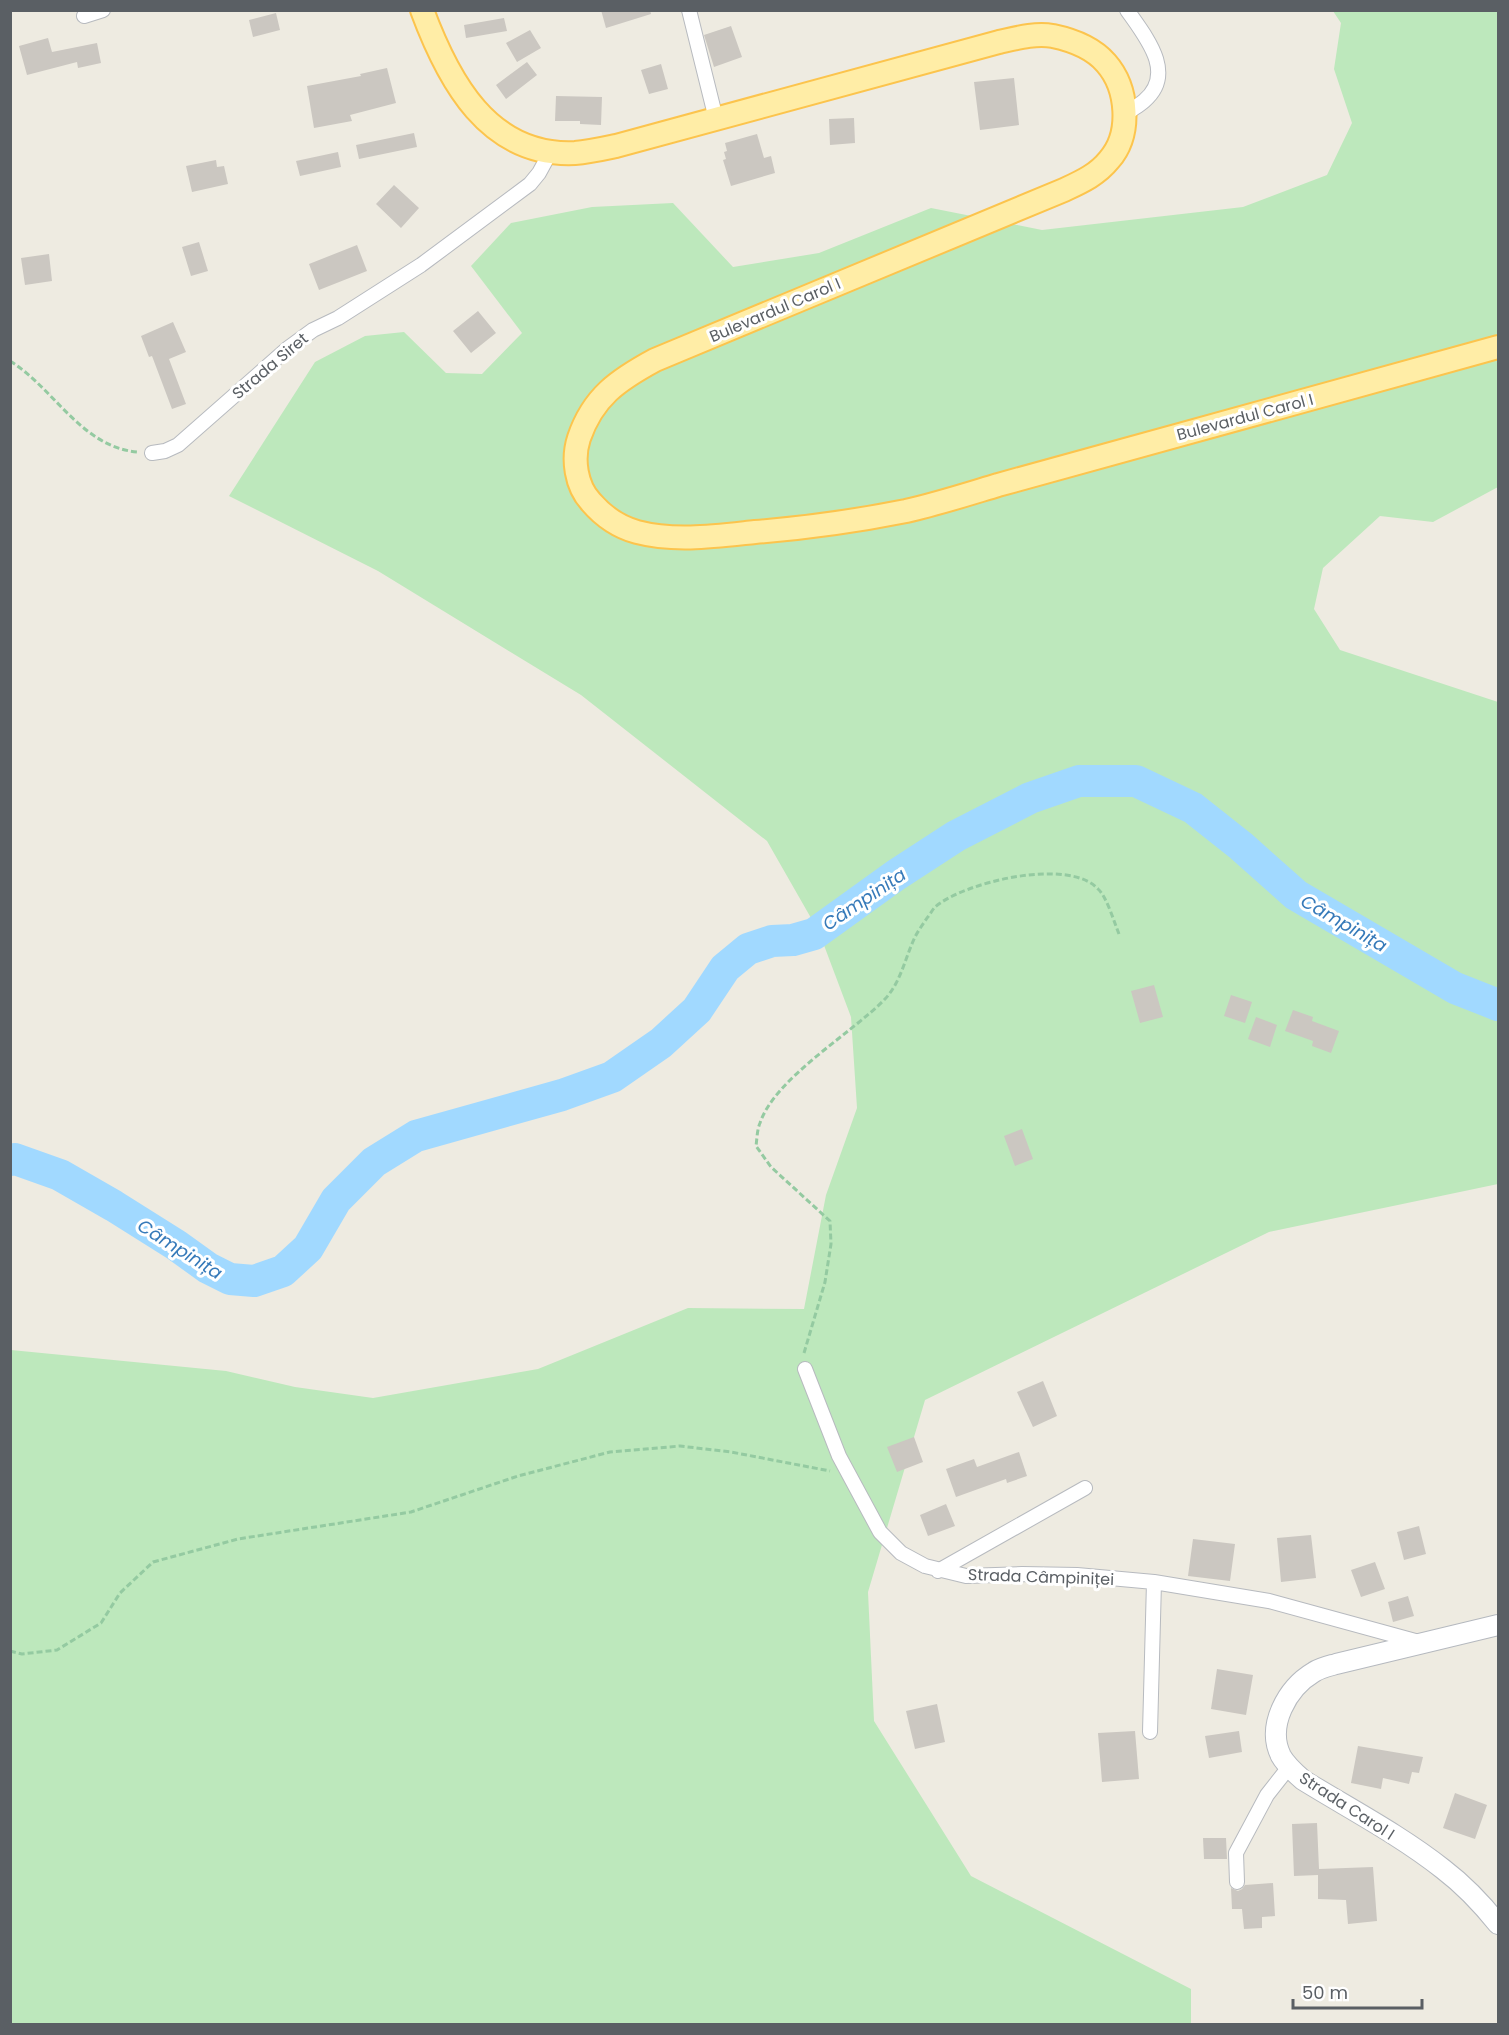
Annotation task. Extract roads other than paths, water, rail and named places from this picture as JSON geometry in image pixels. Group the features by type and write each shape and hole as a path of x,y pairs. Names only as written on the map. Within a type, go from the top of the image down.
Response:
{"main road":[{"name":"Bulevardul Carol I","path":"422,10 447,70 473,106 488,122 516,141 551,151 573,153 593,151 1029,36 1052,36 1090,49 1105,61 1115,74 1122,94 1125,115 1121,138 1111,159 1098,172 1083,181 655,360 612,386 597,401 582,429 577,445 578,479 585,496 598,510 614,523 636,531 658,536 724,535 807,528 908,510 1498,347"},
{"name":"Strada Carol I","path":"1498,1625 1314,1671 1297,1685 1283,1705 1277,1724 1276,1740 1281,1755 1289,1767 1303,1780 1413,1848 1444,1870 1479,1902 1498,1924"}],"street":[{"path":"84,16 103,10"},
{"path":"689,10 716,119"},
{"path":"1125,115 1145,100 1158,82 1158,66 1154,51 1127,10"},
{"name":"Strada Siret","path":"152,453 165,451 178,445 287,349 313,330 338,318 421,265 530,184 551,151"},
{"name":"Strada Câmpiniței","path":"805,1370 820,1412 849,1477 880,1532 912,1560 938,1570 966,1576 1077,1575 1154,1582 1269,1601 1424,1643"},
{"path":"938,1570 1085,1488"},
{"path":"1150,1732 1154,1582"},
{"path":"1237,1882 1236,1853 1268,1796 1289,1767"}],"waterway":[{"name":"Câmpinița","path":"10,1160 15,1159 60,1175 114,1206 208,1268 230,1279 254,1281 283,1271 308,1248 336,1200 374,1162 416,1136 562,1095 612,1077 661,1043 697,1010 725,968 748,949 772,941 793,940 814,934 896,875 956,836 1030,798 1079,781 1136,781 1193,808 1241,846 1296,895 1455,988 1498,1005"}]}
